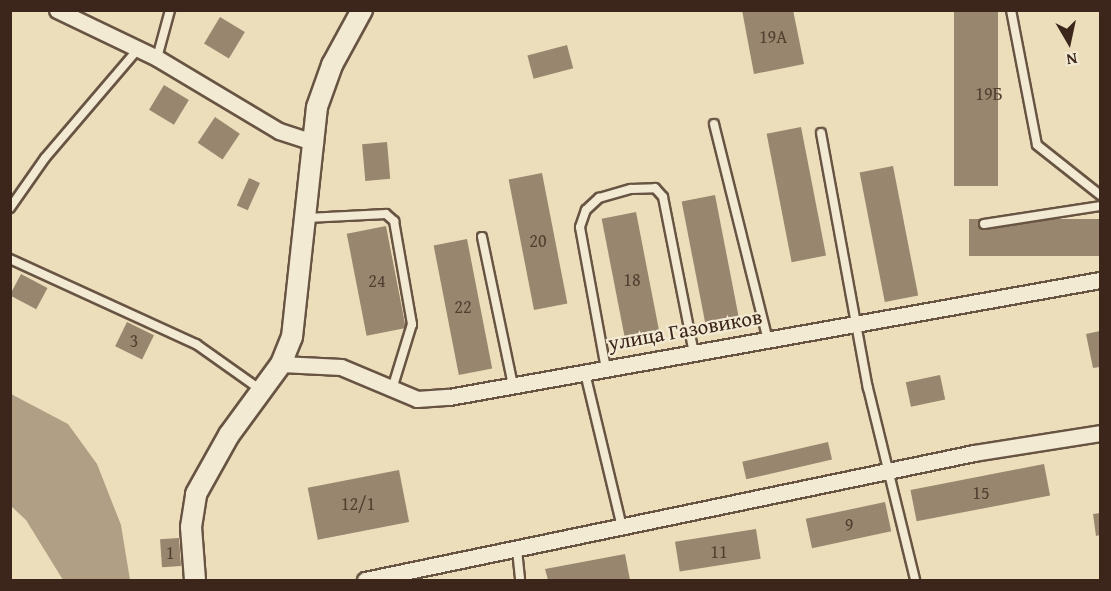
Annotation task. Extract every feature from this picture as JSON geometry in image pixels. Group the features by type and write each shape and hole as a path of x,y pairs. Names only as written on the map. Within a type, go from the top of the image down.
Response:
{"street":[{"path":"57,10 139,48 232,106 315,143"},
{"path":"195,580 191,528 196,494 229,435 264,392 281,364 292,337 307,218 317,107 332,65 362,10"},
{"name":"улица Газовиков","path":"281,364 341,368 391,391 417,399 513,386 1101,280"},
{"path":"365,580 622,529 888,471 1101,434"}],"lane":[{"path":"157,58 170,10"},
{"path":"1011,10 1037,146 1101,195"},
{"path":"10,208 45,158 139,48"},
{"path":"714,124 768,340"},
{"path":"821,133 856,323 888,471 915,580"},
{"path":"606,369 580,227 586,210 599,198 631,189 655,188 663,197 694,353"},
{"path":"984,224 1101,206"},
{"path":"307,218 386,214 394,221 412,324 391,391"},
{"path":"482,237 513,386"},
{"path":"10,259 196,344 264,392"},
{"path":"585,373 622,529"},
{"path":"517,550 520,580"}],"shaded area":[{"path":"11,394 68,424 97,464 121,525 130,580 63,580 26,520 11,506"}],"building":[{"path":"742,10 793,10 804,64 754,74"},
{"path":"954,10 998,10 998,186 954,186"},
{"path":"220,17 245,32 229,59 204,44"},
{"path":"567,45 573,68 534,79 527,56"},
{"path":"164,85 189,100 174,125 149,110"},
{"path":"215,117 240,134 223,159 198,143"},
{"path":"801,127 826,256 792,262 767,134"},
{"path":"387,142 390,179 365,181 362,144"},
{"path":"893,166 918,296 885,302 860,172"},
{"path":"542,173 567,304 534,310 509,179"},
{"path":"249,178 260,183 248,210 237,205"},
{"path":"715,195 740,326 707,332 682,201"},
{"path":"636,212 661,341 627,347 602,219"},
{"path":"969,219 1100,219 1100,256 969,256"},
{"path":"386,226 406,328 367,336 347,234"},
{"path":"467,239 492,369 459,375 434,245"},
{"path":"21,274 47,288 36,309 10,295"},
{"path":"127,322 154,335 142,359 115,346"},
{"path":"1100,331 1100,367 1093,368 1086,334"},
{"path":"940,375 945,399 911,407 906,382"},
{"path":"828,442 832,460 746,479 742,462"},
{"path":"1044,464 1050,495 917,521 910,490"},
{"path":"399,470 409,522 318,540 308,488"},
{"path":"885,502 891,531 812,548 806,519"},
{"path":"1100,513 1100,535 1096,536 1093,514"},
{"path":"756,529 761,559 680,571 675,542"},
{"path":"179,538 181,566 162,567 160,539"},
{"path":"625,554 630,580 548,580 545,569"}]}
